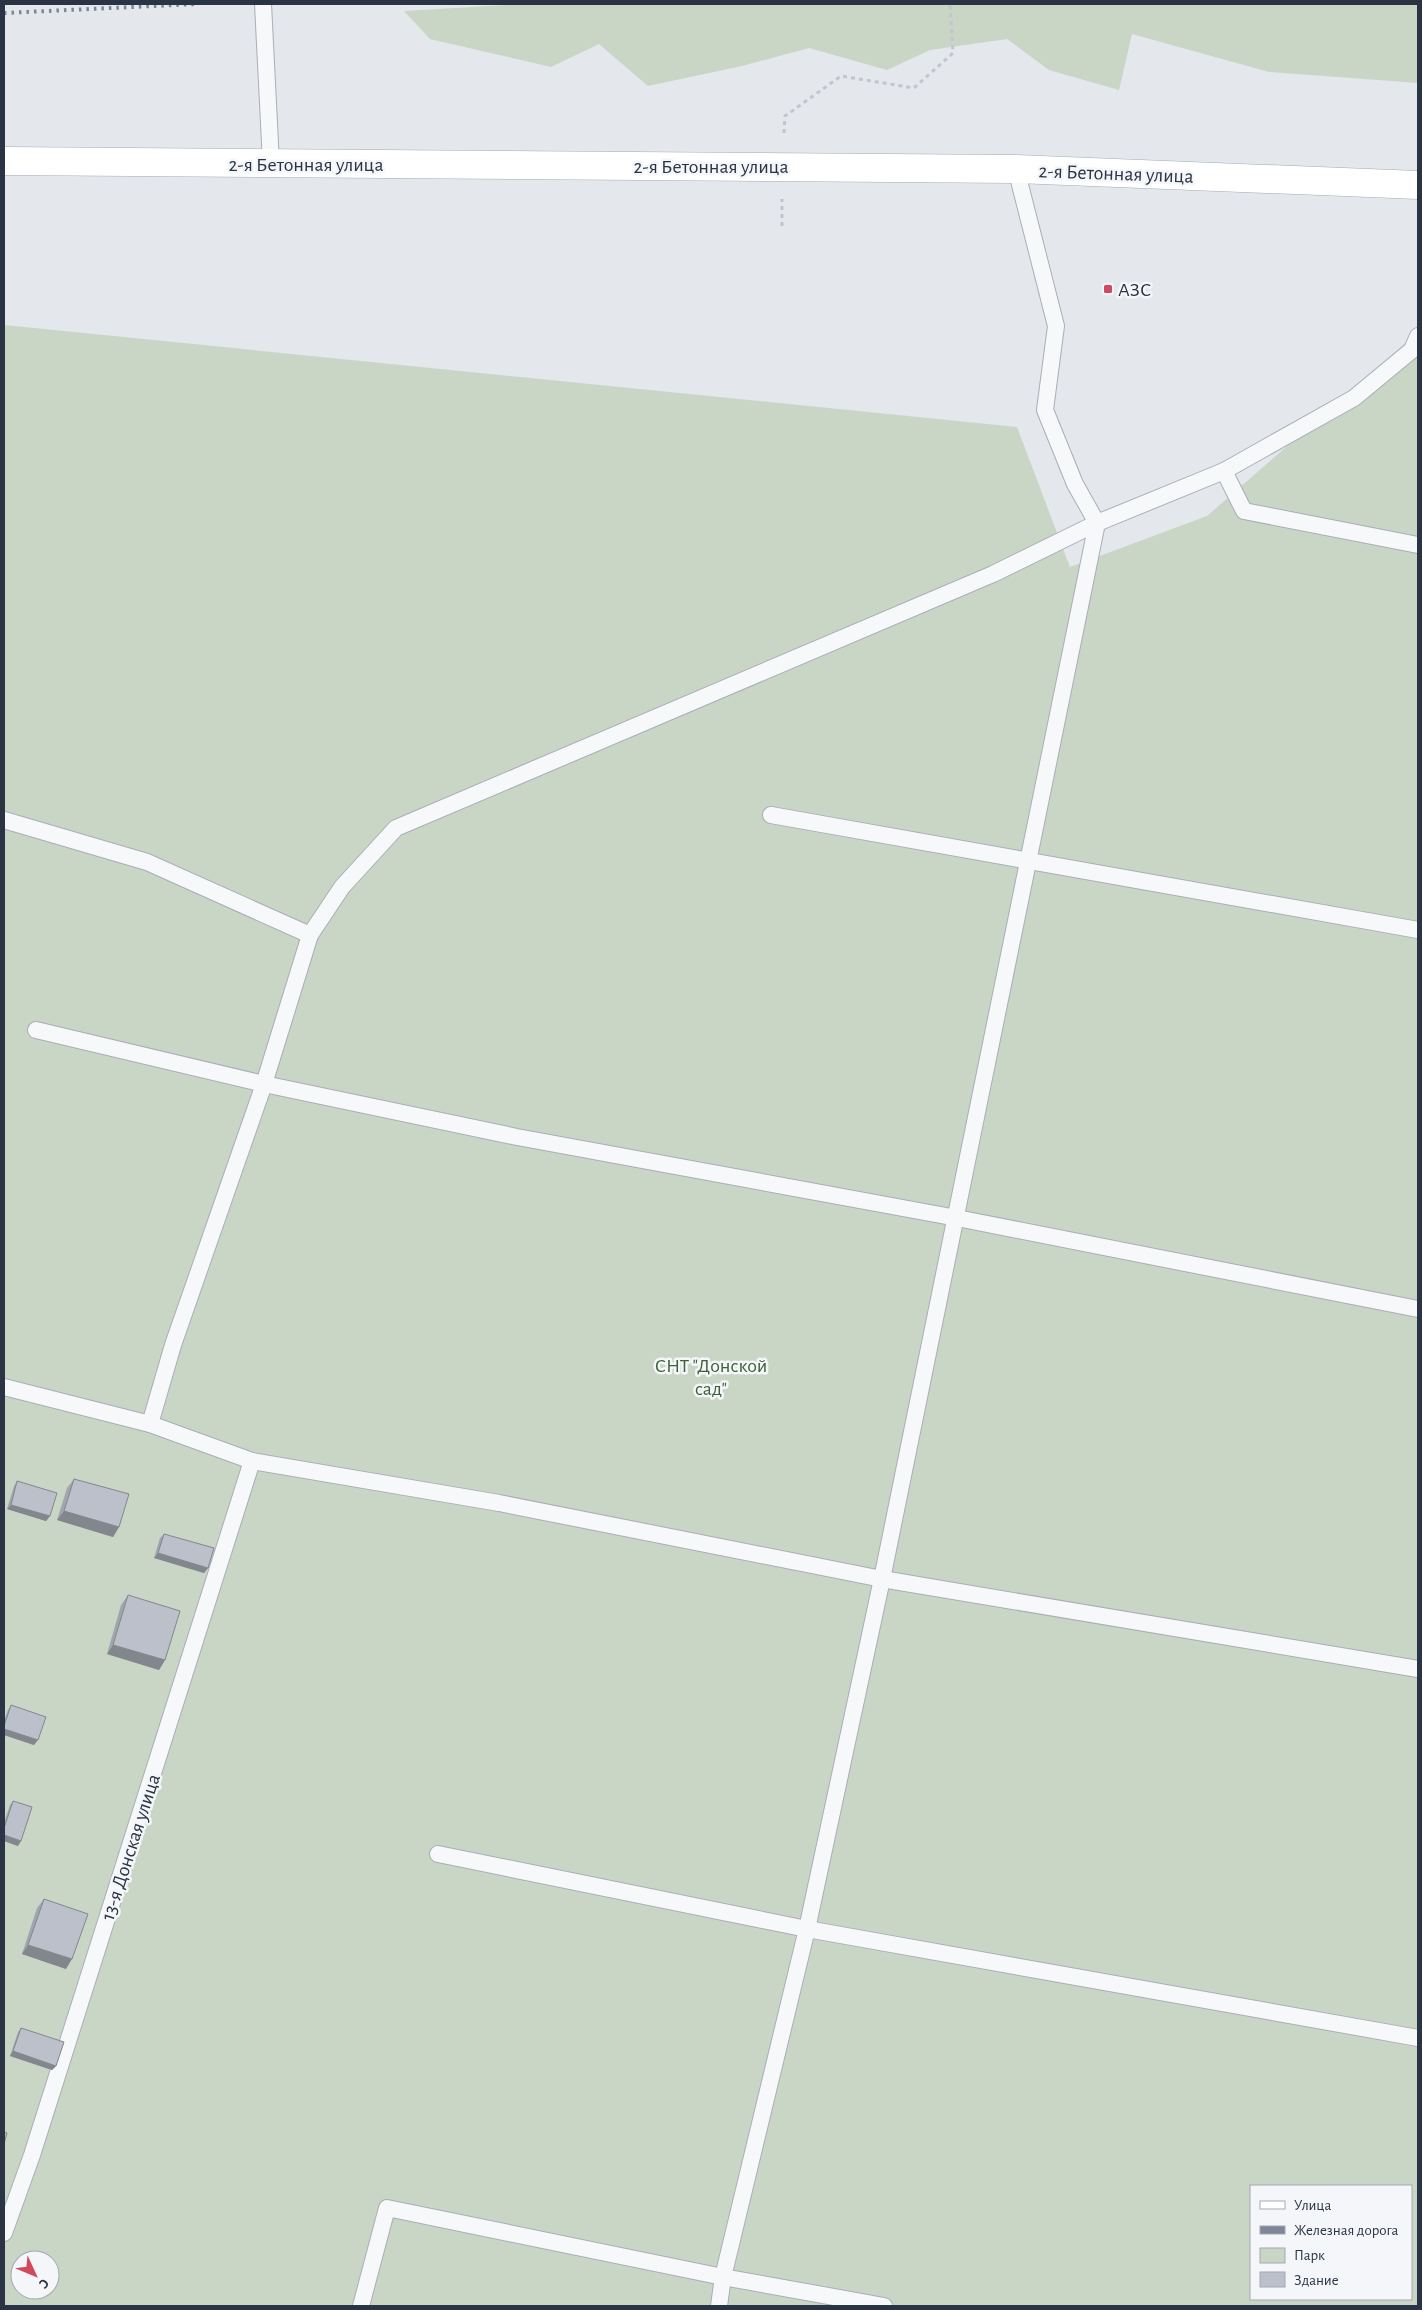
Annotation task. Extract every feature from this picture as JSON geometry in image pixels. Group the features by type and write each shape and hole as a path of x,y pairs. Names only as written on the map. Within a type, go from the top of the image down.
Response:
{"main road":[{"name":"2-я Бетонная улица","path":"4,161 1016,169 1418,185"}],"lane":[{"path":"263,4 271,163"},
{"path":"719,2306 723,2277 807,1929 882,1579 1097,523 1075,484 1045,410 1056,326 1016,169"},
{"path":"150,1424 173,1345 264,1084 310,935 342,887 396,828 993,574 1097,523 1224,471 1354,398 1412,350 1418,336"},
{"path":"1224,471 1244,511 1418,545"},
{"path":"771,815 1418,930"},
{"path":"4,820 147,862 310,935"},
{"path":"36,1030 264,1084 517,1137 957,1218 1418,1309"},
{"path":"4,1387 150,1424 252,1461 499,1503 882,1579 1418,1669"},
{"name":"13-я Донская улица","path":"4,2233 32,2155 252,1461"},
{"path":"438,1854 807,1929 1418,2038"},
{"path":"361,2306 387,2208 723,2277 884,2306"}],"path":[{"path":"785,116 841,76 914,88 953,53 950,4"}],"green space":[{"path":"524,4 1418,4 1418,83 1269,72 1132,34 1119,90 1049,70 1007,39 930,50 887,70 809,48 742,66 648,86 599,44 551,67 430,39 404,11"},
{"name":"СНТ \"Донской сад\"","path":"4,325 1017,427 1070,567 1207,516 1418,332 1418,2306 4,2306"}],"building":[{"path":"74,1479 129,1494 119,1527 64,1511"},
{"path":"17,1481 57,1493 50,1516 11,1505"},
{"path":"164,1534 214,1548 208,1568 158,1553"},
{"path":"128,1595 180,1611 165,1660 113,1645"},
{"path":"11,1705 46,1717 38,1740 4,1729"},
{"path":"13,1801 32,1807 21,1841 4,1835 4,1828"},
{"path":"44,1899 88,1914 72,1959 28,1945"},
{"path":"21,2028 64,2042 56,2066 13,2051"},
{"path":"4,2132 7,2133 4,2144"}],"railway":[{"path":"4,13 197,4"}],"place":[{"name":"АЗС","path":"1108,289"}]}
